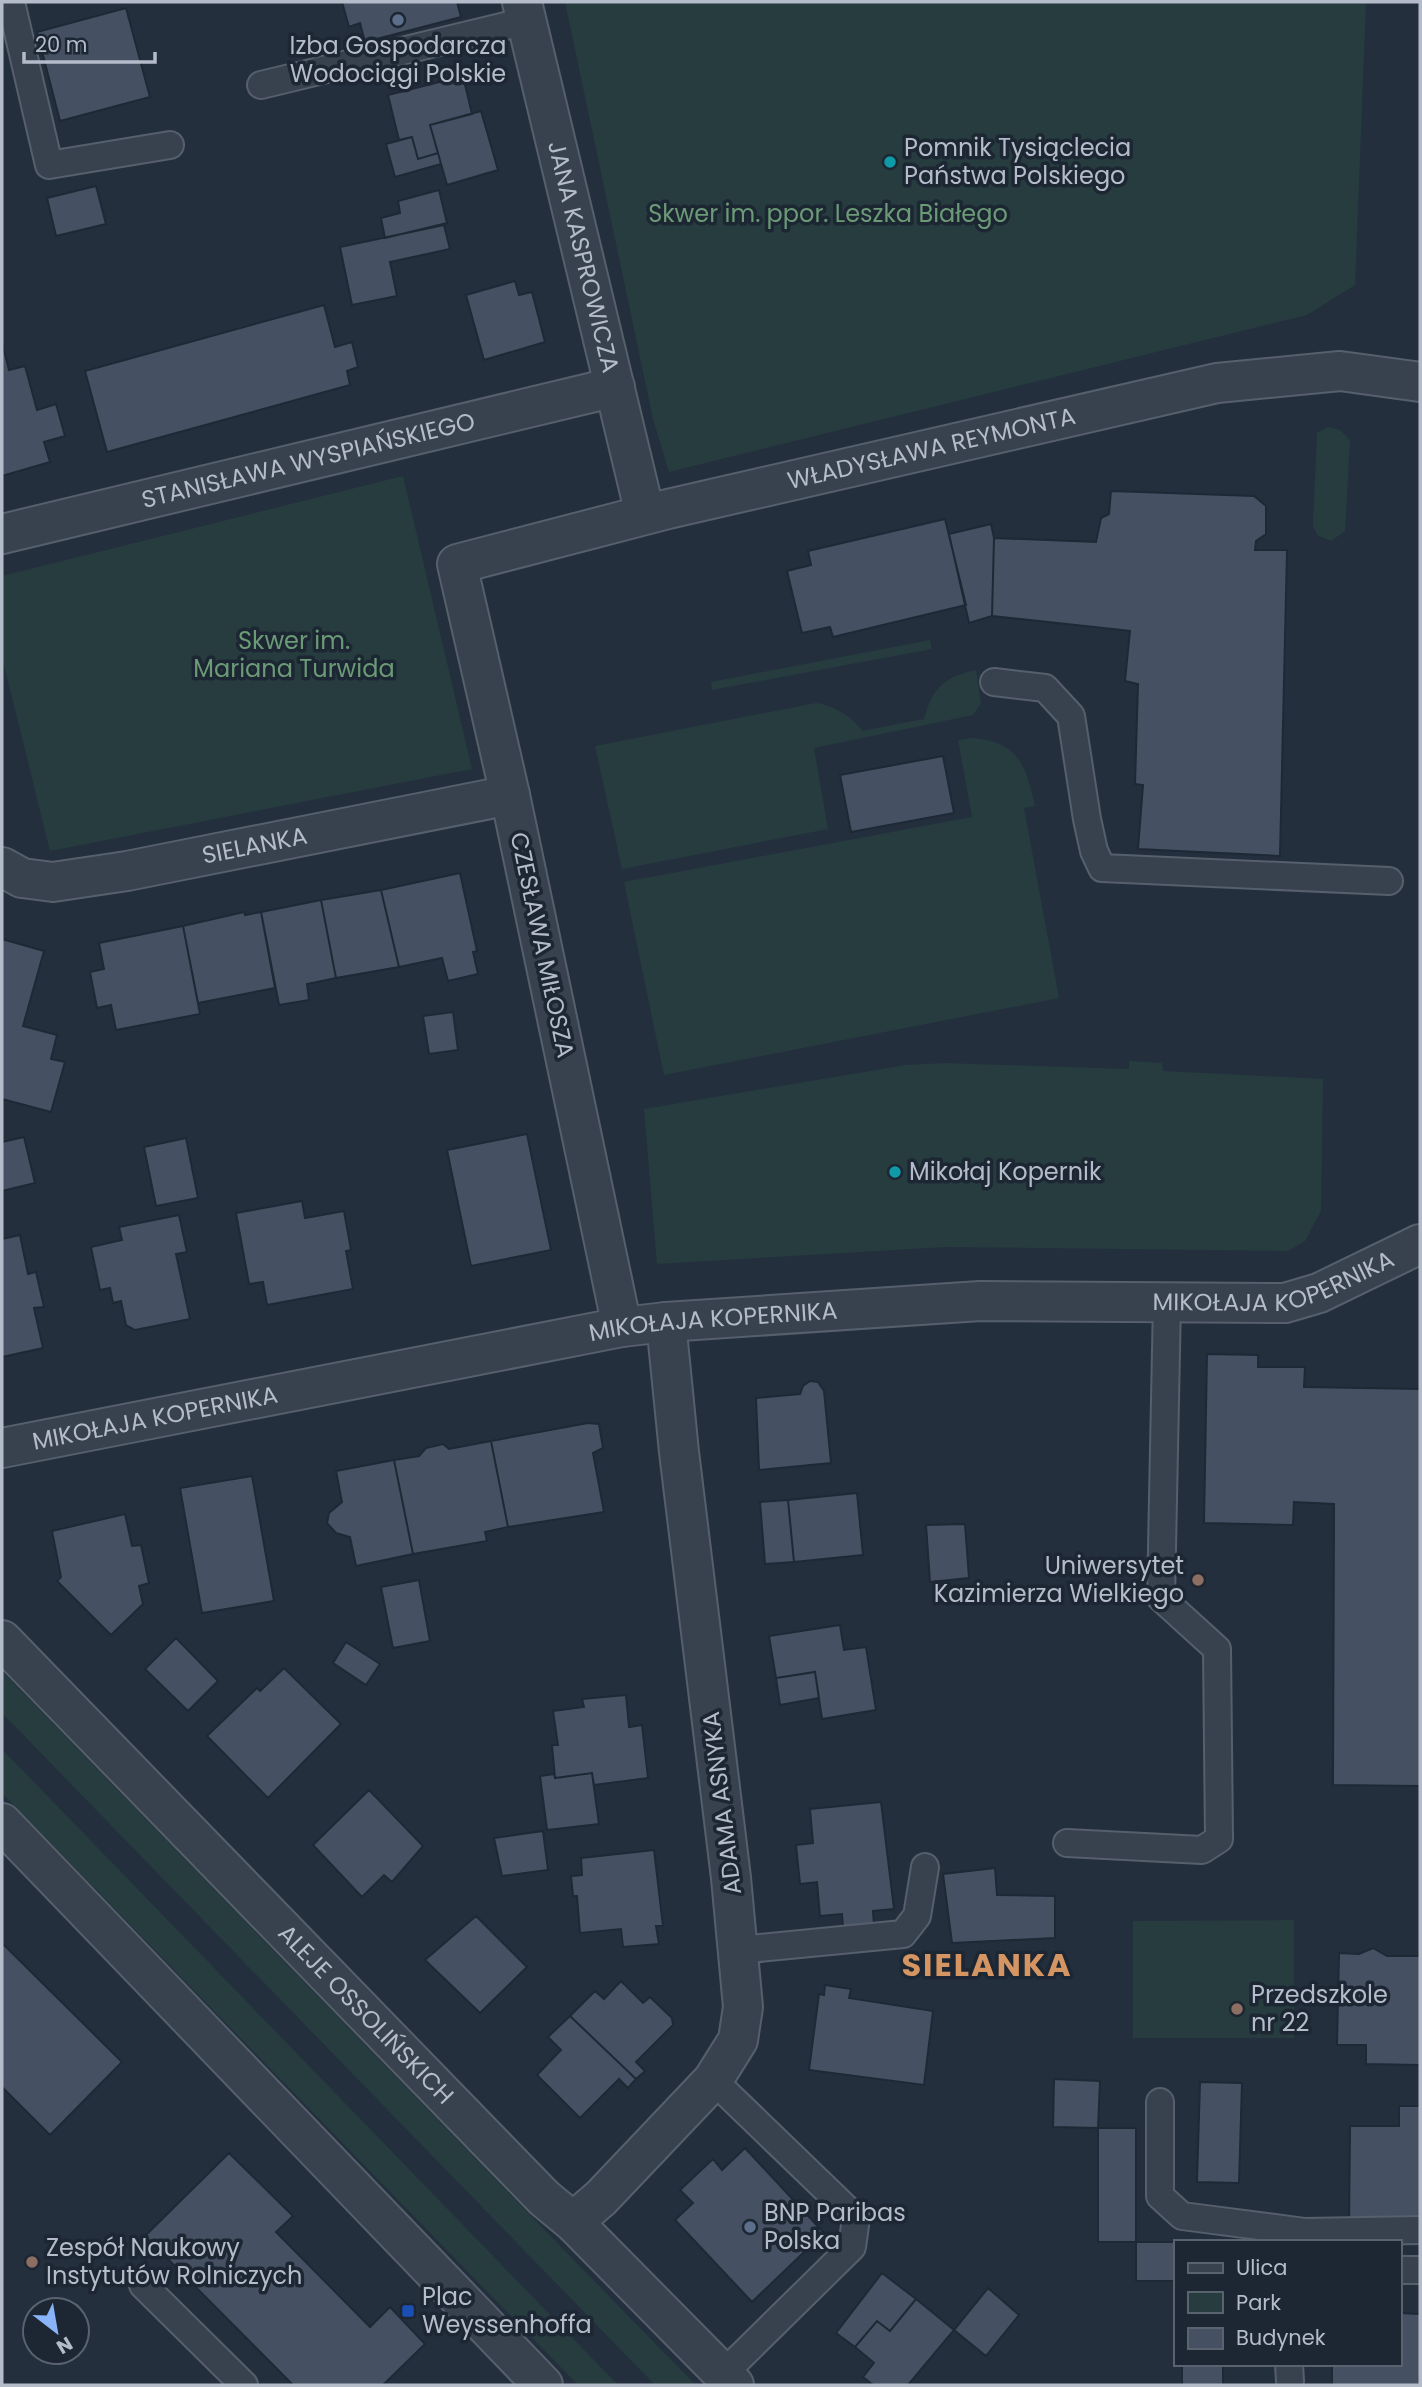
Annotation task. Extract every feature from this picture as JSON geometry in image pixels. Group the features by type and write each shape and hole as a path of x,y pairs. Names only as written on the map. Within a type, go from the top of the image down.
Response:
{"street":[{"name":"JANA KASPROWICZA","path":"524,11 645,514"},
{"name":"WŁADYSŁAWA REYMONTA","path":"457,564 645,514 1217,383 1340,371 1415,382"},
{"name":"STANISŁAWA WYSPIAŃSKIEGO","path":"2,534 615,387"},
{"name":"CZESŁAWA MIŁOSZA","path":"457,564 510,795 622,1327"},
{"name":"SIELANKA","path":"2,867 22,878 53,882 127,871 510,795"},
{"name":"MIKOŁAJA KOPERNIKA","path":"2,1448 622,1327 666,1322 980,1301 1301,1301 1420,1244"},
{"name":"ADAMA ASNYKA","path":"573,2222 601,2198 713,2080 738,2040 743,2007 739,1950 666,1322"},
{"name":"ALEJE OSSOLIŃSKICH","path":"2,1640 544,2198 573,2222 728,2380"},
{"path":"2,1823 540,2384"}],"lane":[{"path":"11,2 49,165 170,145"},
{"path":"261,85 524,11"},
{"path":"994,682 1045,688 1070,716 1087,818 1094,851 1102,868 1389,881"},
{"path":"1067,1843 1202,1850 1219,1839 1217,1649 1161,1598 1167,1301"},
{"path":"739,1950 903,1934 917,1916 925,1867"},
{"path":"713,2080 856,2218 852,2247 728,2380"},
{"path":"1160,2102 1160,2196 1182,2216 1305,2232 1420,2230"},
{"path":"1401,2270 1420,2270"},
{"path":"143,2285 244,2385"}],"green space":[{"name":"Skwer im. ppor. Leszka Białego","path":"565,2 1366,2 1355,285 1307,315 669,472 653,419"},
{"path":"1328,427 1340,430 1350,440 1345,531 1331,541 1317,535 1313,525 1317,433"},
{"name":"Skwer im. Mariana Turwida","path":"403,476 472,769 50,851 2,657 2,576"},
{"path":"930,640 932,649 712,690 711,682"},
{"path":"976,670 981,703 973,715 814,748 828,829 622,869 595,746 816,703 842,712 862,731 924,719 931,699 941,685 956,676"},
{"path":"958,740 989,740 1010,751 1018,758 1028,779 1035,806 1024,808 1059,998 664,1075 624,882 972,817"},
{"path":"1129,1061 1162,1063 1163,1071 1323,1079 1321,1211 1305,1241 1288,1251 946,1247 657,1264 644,1109 906,1065 945,1063 1129,1069"},
{"path":"2,1671 696,2385 655,2385 2,1713"},
{"path":"2,1749 618,2385 578,2385 2,1793"},
{"path":"1294,1920 1294,2038 1133,2038 1133,1921"}],"building":[{"name":"Izba Gospodarcza Wodociągi Polskie","path":"342,2 457,2 461,17 365,42 360,23 349,27"},
{"path":"126,8 150,97 60,121 37,32"},
{"path":"463,76 472,114 430,125 438,153 418,159 412,137 399,140 388,95"},
{"path":"481,111 498,170 447,185 430,125"},
{"path":"412,137 418,159 438,153 441,164 395,177 386,144"},
{"path":"96,186 106,224 56,236 47,198"},
{"path":"439,190 447,223 385,238 381,218 400,213 398,201"},
{"path":"444,225 450,249 390,262 397,296 352,305 340,247"},
{"path":"515,281 519,295 532,292 545,342 484,360 466,295"},
{"path":"324,305 335,347 352,342 358,367 347,371 350,385 107,452 85,371"},
{"path":"2,342 9,370 25,366 37,410 56,404 65,436 44,442 50,462 2,476"},
{"path":"1111,491 1254,496 1266,506 1266,534 1256,541 1255,550 1287,550 1280,856 1138,849 1143,785 1135,784 1138,684 1125,681 1130,631 992,616 994,538 1096,542 1101,518 1109,514"},
{"path":"945,519 966,605 833,637 830,627 802,633 787,571 811,565 808,551"},
{"path":"991,524 994,538 992,616 969,623 949,534"},
{"path":"943,756 954,813 851,832 840,775"},
{"path":"460,873 477,951 473,952 478,974 448,981 442,958 399,967 381,890"},
{"path":"381,890 399,967 336,978 321,900"},
{"path":"321,900 336,978 307,984 309,1000 279,1005 261,912"},
{"path":"244,912 245,915 261,912 275,988 198,1003 183,926"},
{"path":"183,926 200,1014 116,1030 111,1005 97,1008 90,972 104,969 99,943"},
{"path":"2,939 44,951 23,1026 57,1035 51,1059 65,1062 51,1112 2,1099"},
{"path":"453,1012 458,1050 429,1054 423,1016"},
{"path":"527,1134 551,1250 471,1266 447,1150"},
{"path":"24,1137 35,1183 2,1191 2,1142"},
{"path":"186,1138 198,1198 156,1206 144,1147"},
{"path":"302,1201 305,1218 344,1211 351,1250 346,1251 353,1289 267,1305 263,1282 249,1284 236,1213"},
{"path":"179,1215 187,1252 176,1254 190,1319 135,1330 126,1325 121,1301 113,1303 110,1288 100,1290 91,1247 122,1240 119,1227"},
{"path":"20,1235 28,1274 36,1272 44,1307 34,1308 43,1348 2,1357 2,1239"},
{"path":"1207,1354 1258,1355 1258,1367 1305,1367 1304,1387 1420,1389 1420,1786 1333,1785 1334,1504 1294,1502 1293,1525 1204,1523"},
{"path":"810,1381 818,1382 824,1391 831,1463 759,1470 756,1398 800,1394 803,1386"},
{"path":"588,1423 599,1424 603,1448 593,1453 604,1512 508,1527 491,1441"},
{"path":"491,1441 508,1527 485,1532 487,1541 413,1554 394,1460 419,1456 426,1448 443,1444 449,1449"},
{"path":"394,1460 413,1554 356,1566 350,1537 336,1533 327,1523 329,1513 342,1502 336,1471"},
{"path":"252,1476 274,1601 202,1613 180,1488"},
{"path":"857,1493 863,1555 794,1562 788,1500"},
{"path":"788,1500 794,1562 765,1564 760,1502"},
{"path":"125,1514 132,1546 141,1545 149,1583 139,1586 143,1604 111,1635 57,1581 61,1577 52,1531"},
{"path":"965,1524 969,1578 930,1582 926,1525"},
{"path":"419,1580 430,1641 393,1648 381,1587"},
{"path":"840,1625 844,1650 866,1647 876,1710 822,1719 815,1672 776,1678 769,1636"},
{"path":"176,1638 218,1681 188,1711 145,1669"},
{"path":"346,1642 380,1664 366,1685 333,1663"},
{"path":"284,1668 341,1724 268,1798 207,1736 257,1688 260,1691"},
{"path":"815,1672 819,1698 780,1705 776,1678"},
{"path":"626,1695 629,1727 642,1725 648,1778 594,1785 592,1773 555,1778 552,1745 558,1745 553,1711 584,1707 582,1699"},
{"path":"592,1773 599,1824 547,1830 540,1776 554,1774 555,1778"},
{"path":"369,1790 423,1846 392,1882 384,1875 362,1897 313,1845"},
{"path":"881,1802 894,1909 873,1911 874,1925 843,1927 842,1914 820,1916 817,1882 800,1884 796,1845 813,1843 810,1809"},
{"path":"543,1831 548,1870 502,1876 494,1838"},
{"path":"654,1850 663,1926 656,1926 659,1944 623,1947 621,1929 580,1933 577,1896 573,1896 571,1876 582,1875 581,1858"},
{"path":"995,1868 997,1895 1055,1896 1055,1938 952,1943 943,1874"},
{"path":"476,1916 527,1967 480,2013 425,1960"},
{"path":"2,1943 122,2062 50,2135 2,2087"},
{"path":"1373,1948 1387,1956 1420,1956 1420,2065 1366,2064 1366,2045 1337,2045 1339,1953 1359,1954"},
{"path":"621,1981 643,2003 650,1997 672,2018 673,2025 636,2062 645,2071 636,2079 570,2016 595,1991 604,1999"},
{"path":"825,1985 851,1989 849,1998 933,2011 924,2085 809,2070 819,1994 824,1995"},
{"path":"570,2016 636,2079 628,2088 619,2079 580,2118 537,2075 561,2050 548,2037"},
{"path":"1054,2079 1100,2081 1098,2128 1053,2127"},
{"path":"1200,2082 1242,2083 1239,2183 1197,2182"},
{"path":"1399,2106 1420,2106 1420,2228 1349,2228 1350,2126 1399,2126"},
{"path":"1098,2128 1136,2128 1136,2242 1098,2242"},
{"name":"BNP Paribas Polska","path":"745,2148 824,2233 752,2302 675,2220 693,2203 680,2190 713,2159 722,2170"},
{"path":"229,2153 293,2216 276,2232 370,2327 390,2307 425,2344 383,2385 293,2385 145,2236"},
{"path":"1136,2242 1174,2242 1174,2281 1136,2281"},
{"path":"882,2273 916,2299 890,2331 877,2321 855,2347 836,2333"},
{"path":"988,2288 1019,2315 986,2356 954,2330"},
{"path":"916,2299 954,2330 908,2385 873,2385 863,2377 874,2363 855,2347 877,2321 890,2331"},
{"path":"1401,2313 1420,2314 1420,2385 1332,2385 1332,2366 1401,2366"},
{"path":"1182,2366 1223,2366 1223,2385 1182,2385"}],"place":[{"name":"Izba Gospodarcza Wodociągi Polskie","path":"398,20"},
{"name":"Pomnik Tysiąclecia Państwa Polskiego","path":"890,162"},
{"name":"Mikołaj Kopernik","path":"895,1172"},
{"name":"Uniwersytet Kazimierza Wielkiego","path":"1198,1580"},
{"name":"Przedszkole nr 22","path":"1237,2009"},
{"name":"BNP Paribas Polska","path":"750,2227"},
{"name":"Zespół Naukowy Instytutów Rolniczych","path":"32,2262"},
{"name":"Plac Weyssenhoffa","path":"408,2311"}],"district":[{"name":"SIELANKA","path":"987,1965"}]}
